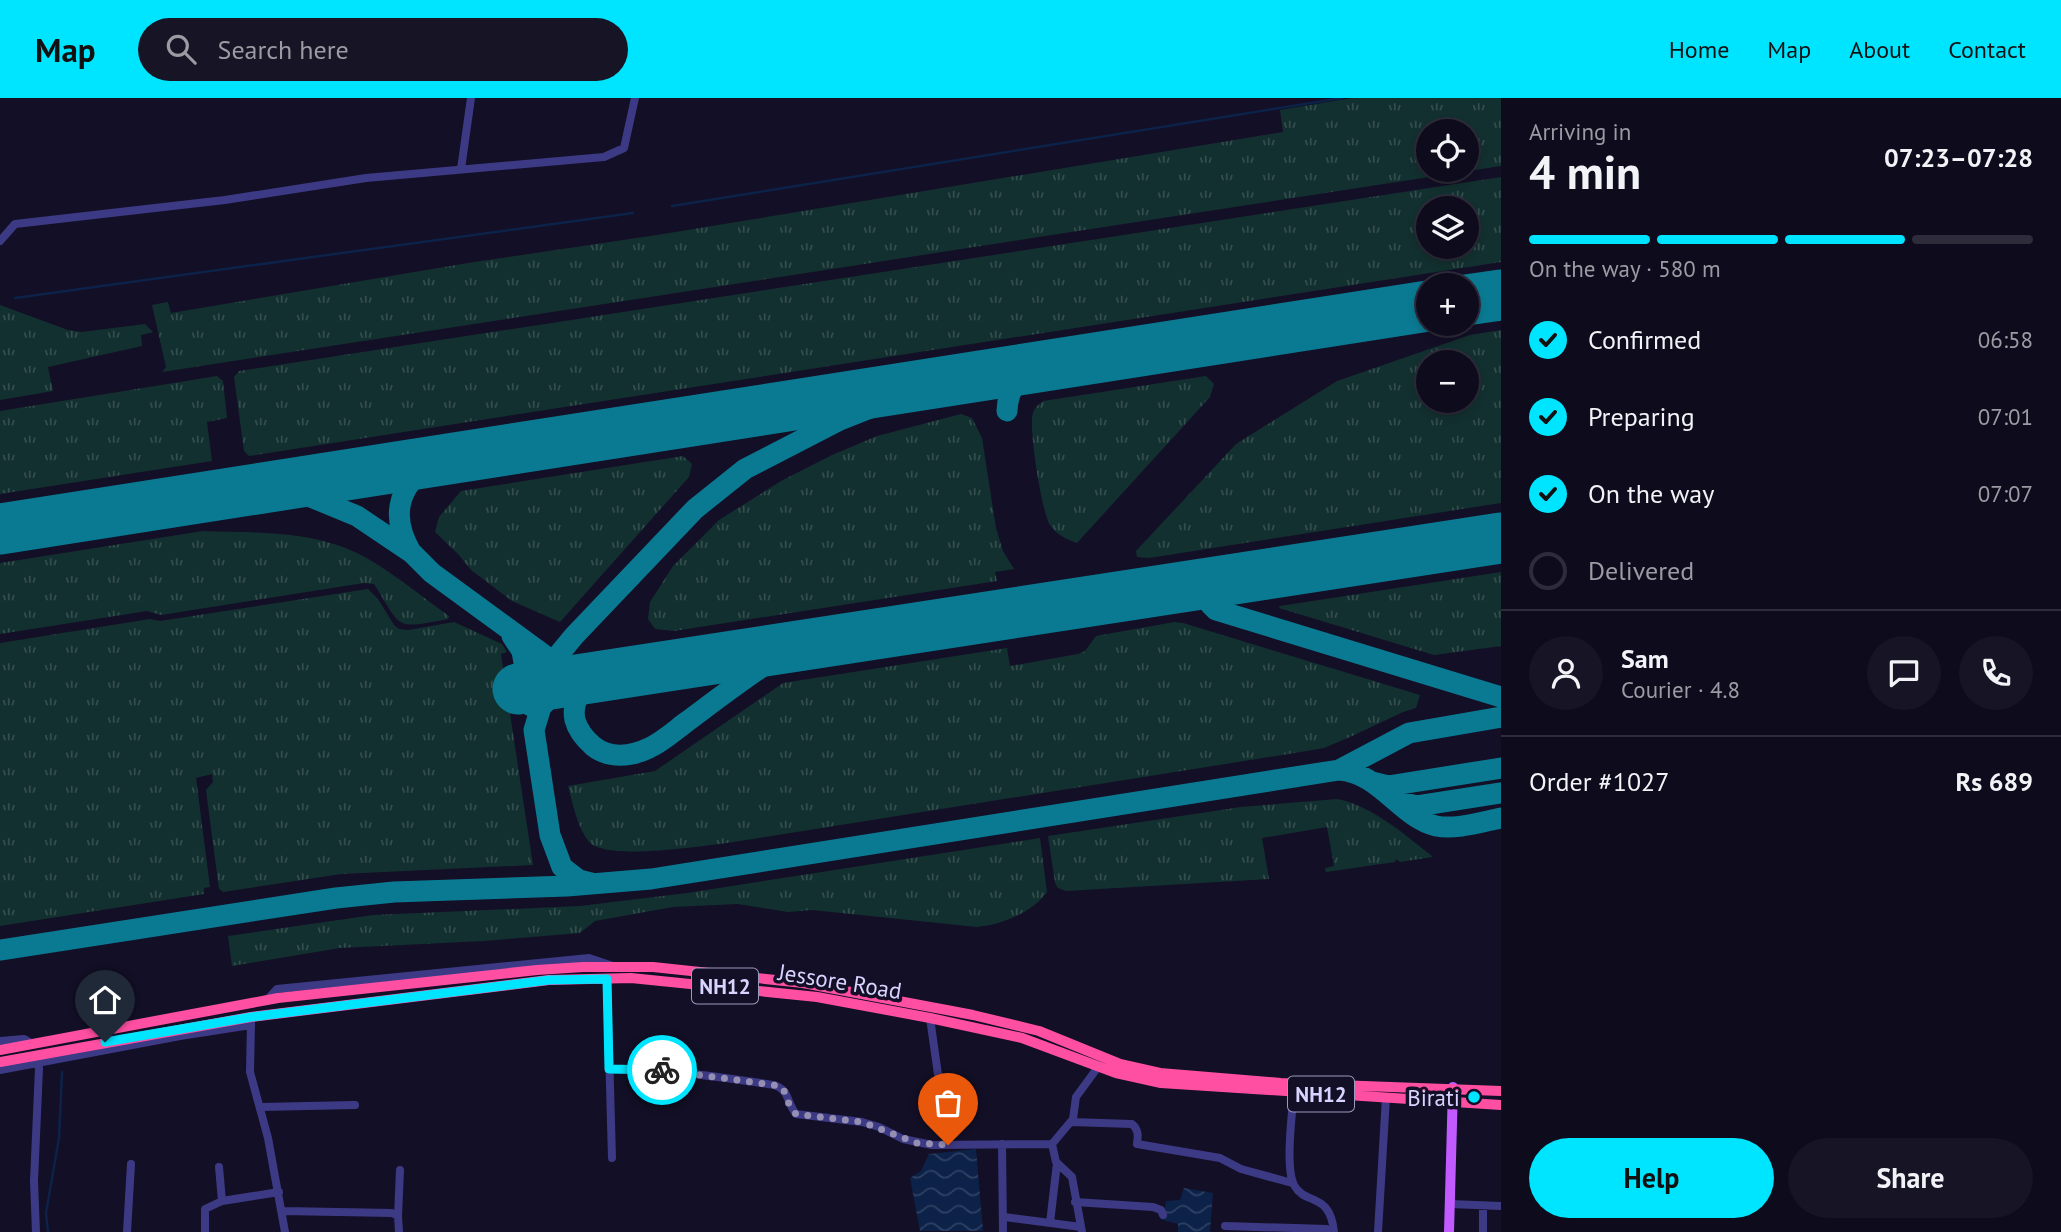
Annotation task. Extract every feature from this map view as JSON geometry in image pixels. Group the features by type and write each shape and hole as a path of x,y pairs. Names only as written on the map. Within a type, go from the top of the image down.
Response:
{"highway":[{"name":"NH12","path":"0,1050 267,1000 537,970 680,968 777,980 944,1009 1039,1031 1120,1065 1160,1073 1295,1083 1453,1087 1501,1091"},
{"name":"Jessore Road","path":"0,1062 34,1060 251,1021 549,980 669,980 817,997 930,1018 1022,1038 1098,1067 1138,1079 1171,1084 1501,1105"}],"main road":[{"path":"1449,1232 1453,1087"}],"street":[{"path":"461,169 471,98"},
{"path":"0,241 15,224 225,200 366,178 604,157 624,148 635,98"},
{"path":"607,979 611,1158"},
{"path":"249,1003 250,1072 279,1192 285,1232"},
{"path":"930,1018 948,1145"},
{"path":"0,1041 24,1039 32,1044"},
{"path":"0,1070 34,1060 39,1068 34,1181 36,1232"},
{"path":"609,1069 653,1069 774,1085 783,1088 790,1107 796,1114 862,1122 917,1143 948,1145 1052,1144 1071,1122 1079,1090 1098,1067"},
{"path":"1225,1226 1271,1230 1327,1229 1334,1232 1333,1218 1328,1210 1297,1190 1292,1183 1290,1172 1294,1092"},
{"path":"1378,1232 1386,1097"},
{"path":"260,1107 355,1105"},
{"path":"1071,1122 1132,1125 1137,1128 1137,1144 1220,1158 1241,1169 1292,1183"},
{"path":"1002,1144 1003,1232"},
{"path":"1050,1223 1057,1163 1052,1144"},
{"path":"1004,1217 1082,1229 1072,1177 1057,1163"},
{"path":"127,1232 131,1164"},
{"path":"219,1167 222,1201"},
{"path":"399,1232 400,1170"},
{"path":"205,1232 205,1209 222,1201 279,1192"},
{"path":"1075,1202 1145,1206 1158,1208 1163,1215"},
{"path":"1450,1204 1501,1206"},
{"path":"1483,1206 1483,1232"},
{"path":"283,1211 392,1213 398,1216"},
{"path":"1040,1222 1040,1232"}],"green space":[{"path":"1352,98 1501,98 1501,166 1479,169 1479,119 1416,119 1416,179 162,372 166,367 152,305 168,302 171,313 1283,132 1280,110"},
{"path":"1501,177 1501,262 1416,273 1416,275 249,456 244,451 234,377 239,371"},
{"path":"0,305 68,330 82,332 145,324 153,332 141,335 142,346 48,367 53,391 0,400"},
{"path":"1501,330 1501,503 1149,558 1137,557 1136,551 1236,444 1337,381 1416,354 1416,413 1479,413 1479,350 1427,350 1467,336"},
{"path":"217,376 223,381 227,418 207,422 212,461 0,494 0,411"},
{"path":"1206,376 1214,384 1210,397 1077,543 1065,538 1050,525 1043,504 1032,435 1036,407 1043,401"},
{"path":"961,414 972,418 982,438 996,528 1003,551 1014,569 995,572 997,581 674,631 655,629 648,619 650,602 673,566 719,520 781,481 832,455 877,436"},
{"path":"683,456 692,464 689,477 560,622 512,601 471,570 435,532 439,517 461,491"},
{"path":"203,531 306,537 346,548 398,578 449,616 448,619 418,624 402,622 390,610 374,584 364,583 161,615 147,611 0,634 0,563"},
{"path":"1501,572 1501,646 1434,655 1279,608 1280,606"},
{"path":"368,589 399,629 408,630 454,622 502,644 507,652 501,654 533,865 341,874 223,892 219,889 206,790 213,782 212,774 196,778 210,887 204,888 204,894 0,926 0,643"},
{"path":"1174,622 1420,695 1416,708 1324,748 727,843 655,851 614,851 599,848 589,842 576,815 568,786 655,771 783,683 1007,648 1010,666 1078,654 1085,651 1096,636"},
{"path":"1337,799 1376,815 1433,857 1400,862 1396,859 1395,862 1326,872 1325,868 1334,866 1327,827 1262,838 1269,879 1066,891 1058,888 1055,883 1048,836 1241,807"},
{"path":"1040,838 1047,892 1025,912 986,926 812,910 788,912 738,904 673,907 595,921 580,933 340,948 232,966 228,936 373,915 580,906 687,893"}],"water":[{"path":"976,1149 983,1231 920,1231 910,1178 921,1171 929,1154"},
{"path":"1184,1188 1213,1193 1210,1232 1178,1232 1178,1224 1163,1220 1166,1201 1180,1200"}],"waterway":[{"path":"672,206 1342,98"},
{"path":"15,298 633,213"},
{"path":"48,1232 46,1213 59,1138 62,1072"}],"taxiway":[{"path":"1007,411 1009,395 1015,384 1039,367"},
{"path":"531,706 536,682 574,636 695,509 745,469 840,420 893,399 954,380"},
{"path":"411,552 400,524 402,499 415,477 439,460"},
{"path":"254,489 306,495 357,516 412,553 432,573 555,663 570,670 612,674"},
{"path":"1244,578 1216,588 1210,604 1216,610 1501,697"},
{"path":"512,636 522,651 530,698"},
{"path":"610,674 588,685 578,697 574,711 575,720 585,738 599,750 613,755 628,755 658,743 783,654 828,641"},
{"path":"591,883 579,880 562,867 550,835 534,730 541,707 559,688 595,677"},
{"path":"0,950 336,898 394,892 567,886 651,879 1339,770 1409,733 1501,717"},
{"path":"1372,782 1388,786 1501,768"},
{"path":"1339,770 1366,778 1412,814 1436,826 1460,826 1501,818"},
{"path":"1400,802 1417,806 1501,793"}],"runway":[{"path":"1479,298 1501,295"},
{"path":"0,529 1416,308"},
{"path":"518,689 1501,538"}],"way so far":[{"path":"662,1070 774,1085 783,1088 790,1107 796,1114 862,1122 917,1143 948,1145"}],"place":[{"name":"Birati","path":"1474,1097"}],"route":[{"path":"105,1042 251,1017 549,980 607,979 609,1069 662,1070"}]}
